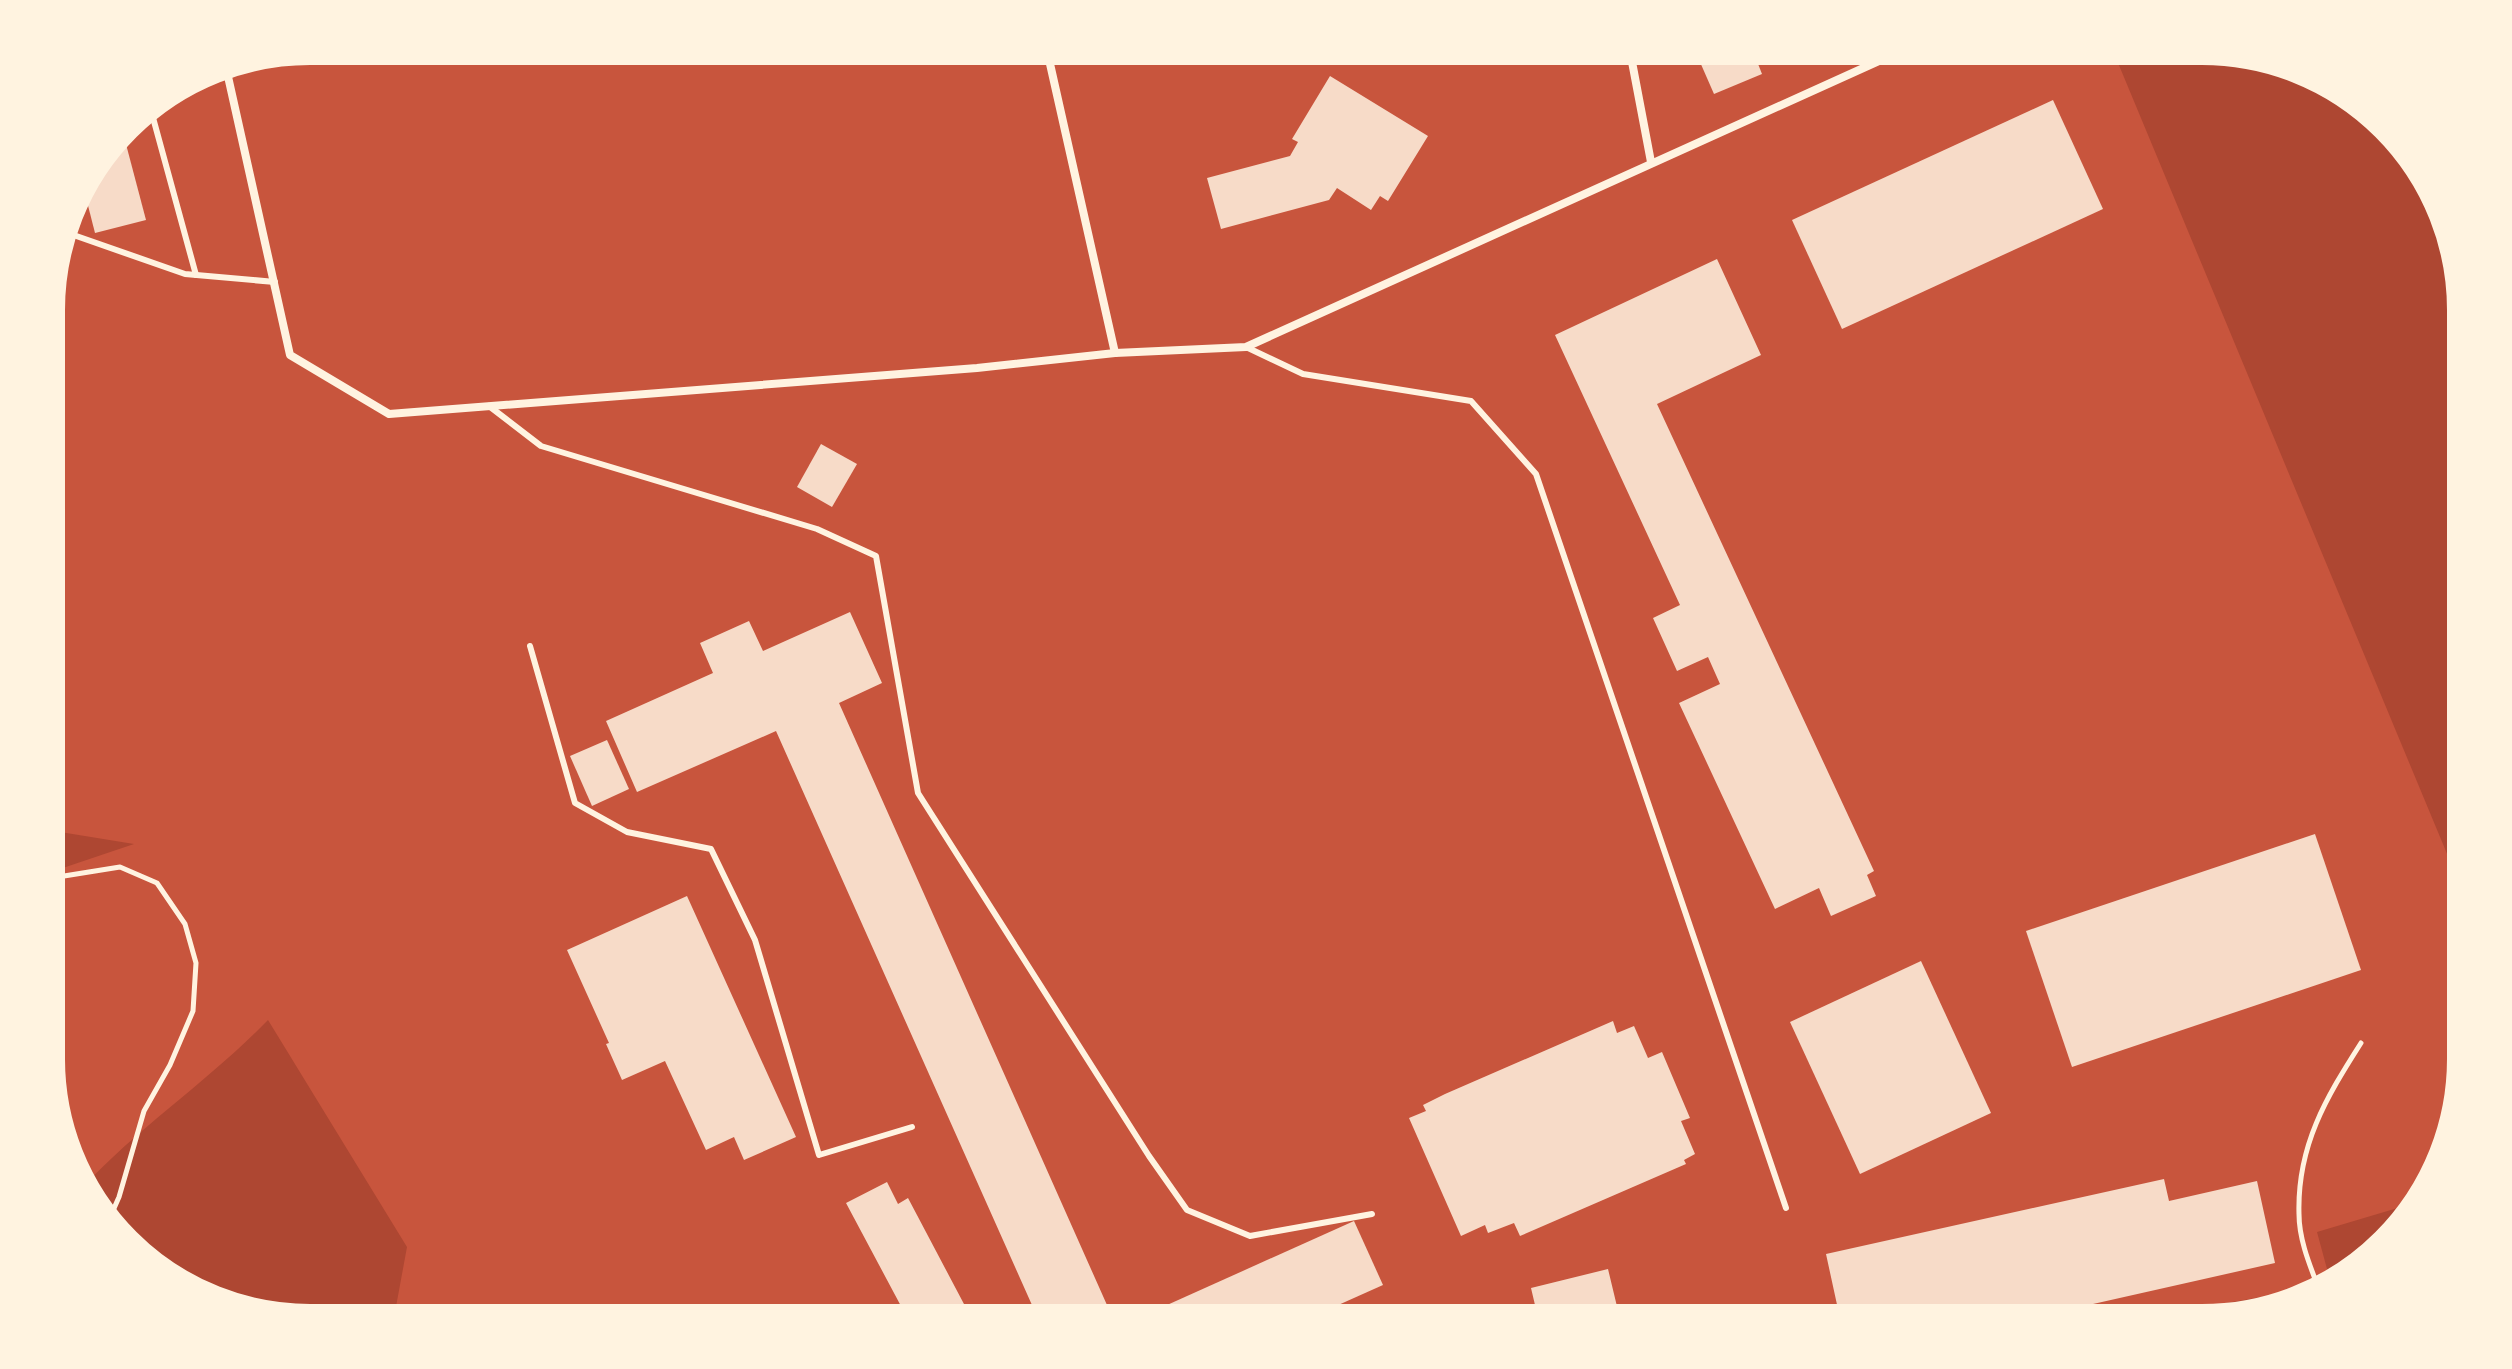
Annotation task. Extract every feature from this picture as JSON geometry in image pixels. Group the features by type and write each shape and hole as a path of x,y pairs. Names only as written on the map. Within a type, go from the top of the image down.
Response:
{"street":[{"path":"1632,60 1651,162"},
{"path":"227,74 290,355 389,414 961,369 1115,353 1246,347 1880,60"},
{"path":"1049,61 1115,353"}],"lane":[{"path":"153,116 196,275"},
{"path":"72,234 196,275 275,282"},
{"path":"1246,347 1303,374 1471,401 1536,474 1786,1208"},
{"path":"489,406 541,446 817,529 876,556 918,793 1149,1156 1187,1210 1250,1236 1372,1214"},
{"path":"530,646 575,803 627,832 711,849 755,940 819,1155 912,1127"}],"path":[{"path":"60,878 120,867 157,883 185,924 196,963 193,1011 170,1065 144,1111 113,1212"},
{"path":"2316,1281 2299,1215 2303,1168 2315,1121 2361,1043"}],"shaded area":[{"path":"2117,60 2202,60 2251,65 2313,86 2341,102 2390,145 2410,171 2439,230 2450,277 2452,310 2452,866"},
{"path":"60,832 134,844 60,869"},
{"path":"268,1020 407,1247 396,1309 293,1308 230,1296 171,1267 145,1247 112,1211 93,1184 91,1179 105,1165"},
{"path":"2404,1206 2367,1247 2328,1274 2317,1232"},
{"path":"2300,1289 2251,1304 2198,1308"}],"building":[{"path":"1699,60 1757,60 1762,74 1714,94"},
{"path":"1330,76 1428,136 1388,201 1380,196 1371,210 1337,188 1329,200 1221,229 1207,178 1290,156 1298,142 1292,139"},
{"path":"2053,100 2103,209 1842,329 1792,220"},
{"path":"125,141 146,220 95,233 86,199 102,171"},
{"path":"1717,259 1761,355 1657,404 1874,871 1867,875 1876,896 1831,916 1819,888 1775,909 1679,703 1720,684 1708,657 1677,671 1653,618 1680,605 1555,335"},
{"path":"821,444 857,464 832,507 797,487"},
{"path":"850,612 882,683 839,703 1109,1309 1034,1309 776,731 637,792 606,721 713,673 700,643 749,621 763,651"},
{"path":"607,740 629,789 592,806 570,756"},
{"path":"2315,834 2361,970 2072,1067 2026,931"},
{"path":"687,896 796,1137 744,1160 734,1137 706,1150 665,1061 622,1080 606,1044 609,1043 567,950"},
{"path":"1921,961 1991,1113 1860,1174 1790,1022"},
{"path":"1613,1021 1617,1033 1634,1026 1648,1058 1662,1052 1690,1118 1681,1121 1695,1154 1684,1160 1686,1164 1520,1236 1514,1223 1488,1233 1485,1225 1461,1236 1409,1118 1426,1111 1423,1105 1445,1094"},
{"path":"2164,1179 2169,1201 2257,1181 2275,1263 2075,1308 1838,1308 1826,1254"},
{"path":"887,1182 898,1204 908,1198 966,1309 902,1309 846,1203"},
{"path":"1354,1221 1383,1285 1331,1308 1159,1309"},
{"path":"1608,1269 1617,1308 1536,1308 1531,1288"}]}
